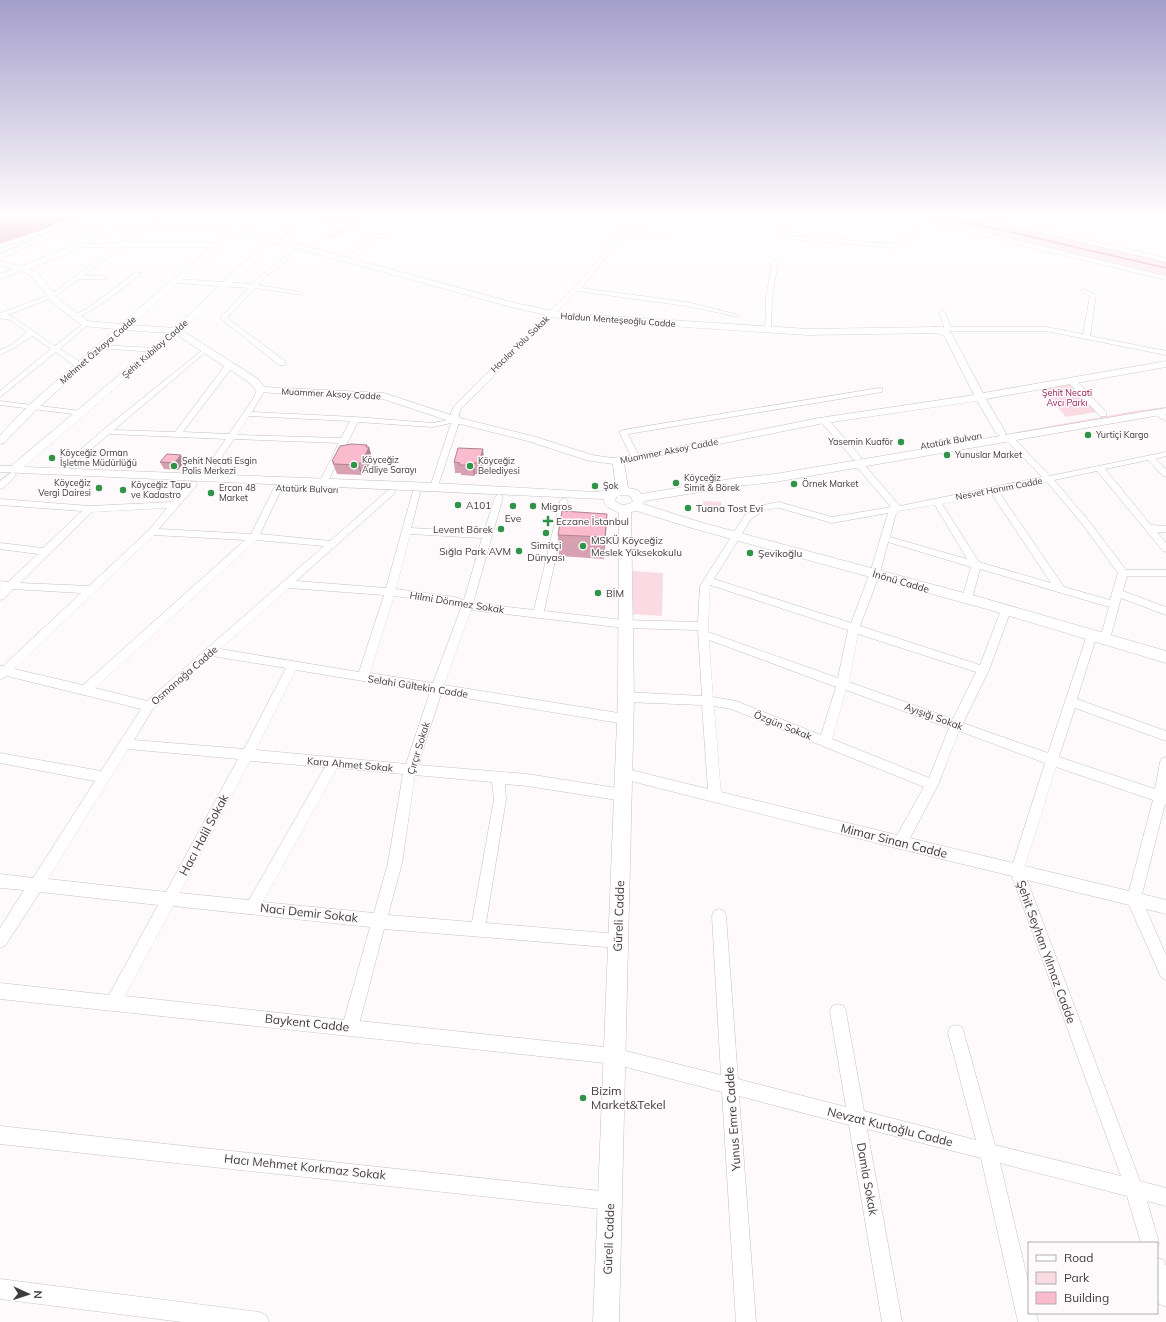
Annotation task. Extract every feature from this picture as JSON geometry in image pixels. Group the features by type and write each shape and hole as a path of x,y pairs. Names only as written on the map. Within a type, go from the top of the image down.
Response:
{"street":[{"path":"2,673 152,532 198,481 232,437 257,399 261,390 254,381 177,331 86,324 58,303 35,276"},
{"path":"76,316 90,309 133,276"},
{"name":"Mehmet Özkaya Cadde","path":"0,441 33,407 79,365 183,276"},
{"name":"Şehit Kubilay Cadde","path":"9,473 177,331 235,276"},
{"path":"263,276 223,318 282,363"},
{"name":"Haldun Menteşeoğlu Cadde","path":"408,276 551,314 569,317 768,330 825,332 931,329 944,332 948,335 980,397 1004,435"},
{"name":"Hacılar Yolu Sokak","path":"434,487 456,420 455,413 457,408 576,289 587,276"},
{"path":"768,330 769,298 773,276"},
{"path":"0,315 52,296 79,277 104,278"},
{"path":"177,281 253,286 301,294"},
{"path":"576,289 687,304 737,316"},
{"path":"1084,291 1093,295 1086,337"},
{"path":"942,312 948,328"},
{"path":"0,315 12,319 79,365"},
{"path":"0,395 86,324"},
{"path":"931,329 1052,329 1166,353"},
{"path":"0,353 12,347 32,332"},
{"path":"100,347 155,350"},
{"path":"60,471 206,350"},
{"name":"Muammer Aksoy Cadde","path":"261,390 384,396 456,420 532,439 590,458 606,461 618,461 825,421 980,397 1166,364"},
{"path":"177,435 229,366"},
{"path":"1072,381 1103,414"},
{"path":"636,458 624,432 879,390"},
{"path":"0,403 81,413"},
{"name":"Atatürk Bulvarı","path":"9,473 60,471 278,488 416,493 564,501 624,501 737,482 775,478 858,461 1004,435 1103,414 1164,412"},
{"name":"Atatürk Bulvarı","path":"1004,435 1164,412"},
{"path":"247,414 355,419 433,425 456,420"},
{"path":"323,483 355,419"},
{"path":"825,421 897,508 891,515 875,574 854,629 843,683 825,742"},
{"path":"106,432 344,441"},
{"path":"1004,435 1049,479 1086,523 1123,573 1166,573"},
{"name":"Nesvet Hanım Cadde","path":"736,536 748,517 761,508 779,505 832,520 937,502 1166,454"},
{"path":"1151,458 1166,474"},
{"name":"Güreli Cadde","path":"606,1322 626,697 624,501 618,461"},
{"name":"Atatürk Bulvarı","path":"0,469 9,473 198,481 434,487 596,496 624,501"},
{"path":"1100,469 1166,549"},
{"path":"0,486 9,473"},
{"path":"84,691 254,537 278,488"},
{"path":"994,490 1061,590"},
{"name":"Osmanağa Cadde","path":"0,940 149,706 391,492"},
{"path":"363,677 390,592 416,493"},
{"name":"Çırçır Sokak","path":"350,1028 395,863 410,770 436,689 467,606 499,497"},
{"path":"538,614 564,501"},
{"name":"İnönü Cadde","path":"624,501 736,536 967,599 1166,657"},
{"path":"0,502 90,509 176,505"},
{"path":"937,502 976,565 967,599"},
{"path":"0,596 90,509"},
{"path":"1148,528 1166,529"},
{"path":"406,531 488,534"},
{"path":"152,532 254,537 333,544"},
{"path":"715,797 703,630 705,586 736,536"},
{"path":"884,538 1114,605"},
{"path":"0,546 46,552"},
{"name":"Şehit Seyhan Yılmaz Cadde","path":"1123,573 1114,605 1098,637 1071,702 1017,871 1134,1188 1150,1242"},
{"path":"708,581 983,670"},
{"path":"0,584 92,590"},
{"name":"Hilmi Dönmez Sokak","path":"287,584 390,592 455,601 467,606 625,623"},
{"path":"1118,593 1166,611"},
{"path":"900,843 932,785 956,724 983,670 1006,610"},
{"name":"Ayışığı Sokak","path":"625,623 703,630 1052,760 1163,798"},
{"name":"Selahi Gültekin Cadde","path":"211,652 625,719"},
{"name":"Hacı Halil Sokak","path":"113,1003 247,755 293,666"},
{"path":"2,673 149,706"},
{"name":"Özgün Sokak","path":"626,697 708,701 732,704 932,785"},
{"path":"1071,702 1166,736"},
{"name":"Kara Ahmet Sokak","path":"125,744 526,780 622,795"},
{"path":"0,758 104,777"},
{"path":"1166,762 1163,798 1134,899 1166,972"},
{"path":"252,908 334,763"},
{"name":"Mimar Sinan Cadde","path":"623,774 1166,907"},
{"path":"478,929 500,799 498,778"},
{"name":"Naci Demir Sokak","path":"0,882 379,921 618,941"},
{"name":"Yunus Emre Cadde","path":"719,916 746,1322"},
{"name":"Baykent Cadde","path":"0,991 614,1056"},
{"name":"Damla Sokak","path":"838,1012 892,1322"},
{"path":"956,1033 988,1151 1028,1322"},
{"name":"Nevzat Kurtoğlu Cadde","path":"614,1056 1166,1197"},
{"name":"Hacı Mehmet Korkmaz Sokak","path":"0,1134 610,1201"},
{"path":"1158,1270 1166,1297"},
{"path":"0,1289 259,1322"}],"green space":[{"name":"Şehit Necati Avcı Parkı","path":"1072,383 1097,412 1066,417 1042,389"},
{"path":"1166,407 1166,409 1012,433 1135,411"},
{"path":"703,501 721,502 723,513 704,512"},
{"path":"633,571 663,573 662,616 630,614"}],"building":[{"path":"352,444 367,445 366,447 369,447 362,463 359,463 358,465 333,464 334,462 332,461 340,446"},
{"path":"458,448 483,449 479,463 474,463 473,465 459,465 460,463 454,462"},
{"path":"167,454 181,455 174,463 160,462"},
{"path":"562,511 607,514 605,537 558,535"}],"place":[{"name":"Yurtiçi Kargo","path":"1088,435"},
{"name":"Yasemin Kuaför","path":"901,442"},
{"name":"Yunuslar Market","path":"947,455"},
{"name":"Köyceğiz Orman İşletme Müdürlüğü","path":"52,458"},
{"name":"Köyceğiz Adliye Sarayı","path":"354,465"},
{"name":"Şehit Necati Esgin Polis Merkezi","path":"174,466"},
{"name":"Köyceğiz Belediyesi","path":"470,466"},
{"name":"Köyceğiz Simit & Börek","path":"676,483"},
{"name":"Örnek Market","path":"794,484"},
{"name":"Şok","path":"595,486"},
{"name":"Köyceğiz Vergi Dairesi","path":"99,488"},
{"name":"Köyceğiz Tapu ve Kadastro","path":"123,490"},
{"name":"Ercan 48 Market","path":"211,493"},
{"name":"A101","path":"458,505"},
{"name":"Eve","path":"513,506"},
{"name":"Migros","path":"533,506"},
{"name":"Tuana Tost Evi","path":"688,508"},
{"name":"Eczane İstanbul","path":"548,521"},
{"name":"Levent Börek","path":"501,529"},
{"name":"Simitçi Dünyası","path":"546,533"},
{"name":"MSKÜ Köyceğiz Meslek Yüksekokulu","path":"583,546"},
{"name":"Sığla Park AVM","path":"519,551"},
{"name":"Şevikoğlu","path":"750,553"},
{"name":"BİM","path":"598,593"},
{"name":"Bizim Market&Tekel","path":"583,1098"}]}
